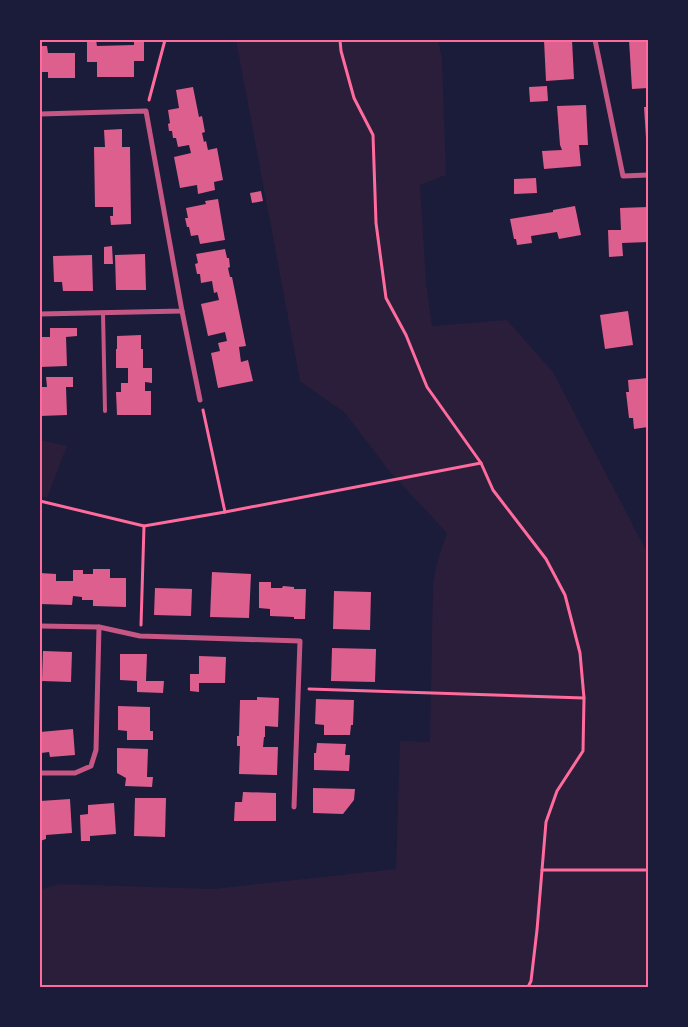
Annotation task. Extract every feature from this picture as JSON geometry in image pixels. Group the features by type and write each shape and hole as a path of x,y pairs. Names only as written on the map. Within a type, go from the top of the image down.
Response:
{"street":[{"path":"595,40 623,176 648,175"},
{"path":"40,114 146,111 200,400"},
{"path":"40,314 182,311"},
{"path":"40,626 99,627 140,636 300,641 294,807"},
{"path":"40,773 75,773 92,766 96,750 99,627"}],"lane":[{"path":"103,313 105,411"}],"path":[{"path":"146,111 165,40"},
{"path":"340,40 354,98 373,134 376,223 386,298 406,335 427,387 481,462 493,490 546,559 565,595 580,654 584,698 583,751 557,791 546,822 537,930 531,982 528,987"},
{"path":"200,400 225,512"},
{"path":"40,501 144,526 481,462"},
{"path":"140,636 144,526"},
{"path":"298,689 584,698"},
{"path":"542,870 648,870"}],"shaded area":[{"path":"236,40 438,40 442,59 446,175 420,185 426,282 432,326 507,320 553,372 648,554 648,987 40,987 40,890 59,884 213,889 396,869 400,741 430,742 433,583 437,563 447,533 390,472 345,413 300,381"},
{"path":"40,440 67,446 47,498 40,496"}],"building":[{"path":"87,40 96,40 97,46 134,45 134,40 144,40 144,61 134,61 134,77 97,77 97,62 87,62"},
{"path":"516,40 529,40 529,41 516,42"},
{"path":"544,40 572,40 574,79 546,81"},
{"path":"629,40 648,40 648,88 632,89"},
{"path":"40,46 47,46 48,53 75,53 75,78 48,78 48,72 40,72"},
{"path":"547,86 548,101 530,102 529,87"},
{"path":"193,87 199,117 202,116 205,132 202,133 204,142 206,141 208,150 217,148 223,180 214,182 215,190 198,194 197,185 180,188 174,157 191,153 189,145 178,147 176,138 173,138 172,131 169,131 168,124 170,123 168,110 179,108 176,90"},
{"path":"586,105 588,145 579,145 581,166 544,169 542,151 562,150 557,106"},
{"path":"644,107 648,107 648,153 647,153"},
{"path":"122,129 122,147 130,147 131,224 111,225 110,216 113,216 113,207 95,207 94,147 105,147 104,130"},
{"path":"536,178 537,193 514,194 514,179"},
{"path":"261,191 263,201 252,203 250,193"},
{"path":"218,199 225,240 200,244 198,235 191,236 189,227 187,227 185,218 188,218 186,208 206,204 205,201"},
{"path":"575,206 581,235 559,239 557,232 531,236 532,243 517,245 510,219 553,212 553,210"},
{"path":"648,207 648,242 622,243 623,256 609,257 608,230 621,230 620,208"},
{"path":"112,246 113,264 104,264 104,247"},
{"path":"225,249 227,258 229,258 230,267 228,268 230,277 232,277 246,346 239,347 241,362 248,360 253,381 218,388 211,353 220,351 218,343 227,341 225,332 208,336 201,304 219,300 217,292 214,293 212,281 201,283 200,274 197,274 195,264 198,263 196,254"},
{"path":"145,254 146,290 116,290 115,255"},
{"path":"92,255 93,291 63,291 62,282 54,282 53,256"},
{"path":"628,311 633,345 605,349 600,315"},
{"path":"50,328 77,328 77,336 66,337 67,366 40,367 40,337 50,337"},
{"path":"141,335 143,368 152,368 152,383 145,382 145,391 151,391 151,415 117,415 116,392 121,392 121,383 128,383 128,368 116,368 117,336"},
{"path":"46,377 73,377 73,387 66,387 67,415 40,416 40,387 47,387"},
{"path":"648,378 648,427 634,429 633,418 629,418 626,392 629,392 628,380"},
{"path":"93,569 110,569 110,578 126,578 126,607 93,606 93,600 82,600 82,597 73,596 72,605 40,604 40,573 56,574 56,581 73,581 73,570 83,570 83,574 93,574"},
{"path":"212,572 251,574 249,618 210,617"},
{"path":"259,582 271,582 271,588 282,588 283,586 294,587 294,589 306,589 305,619 270,616 270,609 259,608"},
{"path":"155,588 192,589 191,616 154,615"},
{"path":"334,591 371,592 370,630 333,629"},
{"path":"332,648 376,649 375,682 331,681"},
{"path":"43,651 72,652 71,682 42,681"},
{"path":"120,654 147,654 146,681 164,681 163,693 137,692 137,681 120,680"},
{"path":"199,656 226,657 225,683 199,683 199,692 190,691 190,674 199,674"},
{"path":"257,697 279,698 278,727 265,726 263,747 278,747 277,775 239,774 240,746 237,746 237,736 239,736 240,700 257,700"},
{"path":"316,699 354,700 353,725 351,725 350,735 324,735 324,725 315,724"},
{"path":"118,706 150,707 150,731 153,731 153,740 127,740 127,731 118,730"},
{"path":"73,729 75,755 50,757 49,752 41,753 40,732"},
{"path":"317,743 346,744 345,755 350,755 349,771 314,770 314,753 316,753"},
{"path":"117,748 148,749 147,777 153,777 152,787 125,786 126,778 117,773"},
{"path":"313,788 355,789 354,800 343,814 313,813"},
{"path":"243,792 276,793 276,821 234,821 235,802 242,802"},
{"path":"135,798 166,798 165,837 134,836"},
{"path":"70,799 72,833 46,835 46,839 40,841 40,801"},
{"path":"114,803 116,834 90,836 90,841 81,841 80,815 88,814 88,805"}]}
